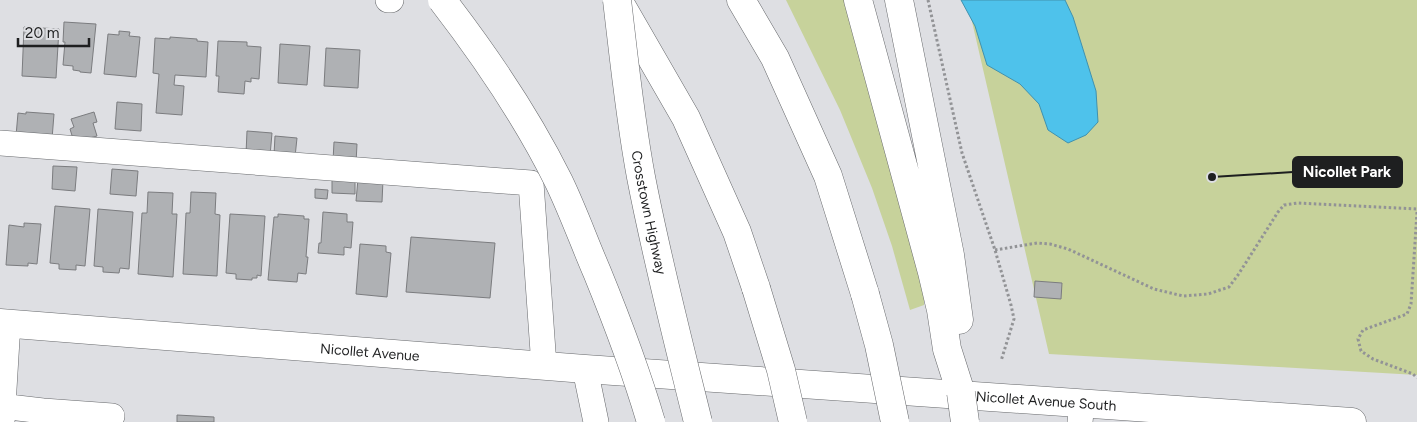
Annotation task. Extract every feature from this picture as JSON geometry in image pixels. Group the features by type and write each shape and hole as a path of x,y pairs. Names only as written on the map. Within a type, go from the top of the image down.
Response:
{"main road":[{"path":"442,0 472,39 520,111 559,182 619,325 651,422"},
{"path":"618,0 686,118 731,217 756,288 781,370 793,422"},
{"name":"Crosstown Highway","path":"618,0 625,68 641,176 663,281 698,422"},
{"path":"741,0 775,58 828,176 879,345 895,422"},
{"path":"858,0 949,309"},
{"path":"899,0 950,255 947,350 961,393 965,422"},
{"name":"Nicollet Avenue","path":"4,323 741,380"},
{"name":"Nicollet Avenue South","path":"741,380 1081,413 1352,422"}],"street":[{"path":"0,143 531,183 544,366"},
{"path":"4,323 2,411 43,411 112,416"},
{"path":"585,369 596,422"}],"path":[{"path":"928,0 962,153 1012,305 1014,319 1001,361"},
{"path":"994,250 1037,243 1050,244 1068,249 1154,289 1183,296 1208,294 1229,286 1284,205 1298,203 1417,211 1410,304 1407,314 1363,330 1358,339 1361,351 1373,359 1413,374 1417,378"}],"green space":[{"path":"786,0 845,0 924,292 924,305 910,310 892,246 872,188 840,110"},
{"path":"967,0 1417,0 1417,375 1049,354"}],"water":[{"path":"961,0 1065,0 1073,17 1096,91 1098,122 1086,135 1068,143 1048,130 1039,104 1020,84 987,65 975,26"}],"building":[{"path":"64,22 96,24 91,73 73,70 73,66 63,65"},
{"path":"24,27 59,29 56,78 22,76"},
{"path":"119,31 130,32 129,36 140,37 136,77 104,74 108,34 119,35"},
{"path":"170,37 197,39 197,41 208,42 206,77 175,75 174,85 184,86 182,115 156,113 159,74 153,73 155,38 170,39"},
{"path":"218,41 247,42 247,46 261,47 259,79 251,78 251,82 245,81 244,94 218,92 219,76 216,76"},
{"path":"280,44 310,46 307,85 278,83"},
{"path":"326,48 360,50 358,88 324,86"},
{"path":"117,102 142,104 141,131 115,129"},
{"path":"26,112 54,114 52,139 16,136 18,113 26,114"},
{"path":"94,112 97,122 93,123 97,136 74,142 70,129 74,127 71,119"},
{"path":"247,131 272,133 270,156 246,154"},
{"path":"275,136 297,138 295,157 274,155"},
{"path":"334,142 357,144 356,163 333,161"},
{"path":"53,166 77,167 75,191 52,189"},
{"path":"112,169 138,171 136,196 110,194"},
{"path":"332,176 355,177 355,194 332,193"},
{"path":"358,179 383,180 382,202 356,201"},
{"path":"315,189 328,190 327,199 315,198"},
{"path":"148,192 173,193 172,214 177,214 173,277 138,274 142,213 147,213"},
{"path":"191,192 216,193 215,214 220,215 217,276 183,274 186,213 190,213"},
{"path":"55,206 90,209 85,266 76,265 76,270 59,269 59,264 50,263"},
{"path":"98,209 133,212 129,269 120,268 119,273 103,272 103,267 94,266"},
{"path":"323,212 347,214 347,222 353,222 351,248 344,247 344,255 318,253 319,243 321,243"},
{"path":"230,214 265,216 261,276 257,275 257,278 252,278 252,280 236,279 236,274 226,273"},
{"path":"278,214 304,216 304,219 309,219 306,274 298,273 297,282 268,280 274,217 278,217"},
{"path":"24,223 41,224 37,264 28,263 28,266 6,265 9,225 24,227"},
{"path":"411,237 495,243 490,298 406,292"},
{"path":"360,244 386,246 386,252 391,253 387,297 356,294"},
{"path":"1035,281 1062,283 1061,299 1034,297"},
{"path":"177,415 214,417 214,422 177,422"}],"place":[{"name":"Nicollet Park","path":"1212,177"}]}
